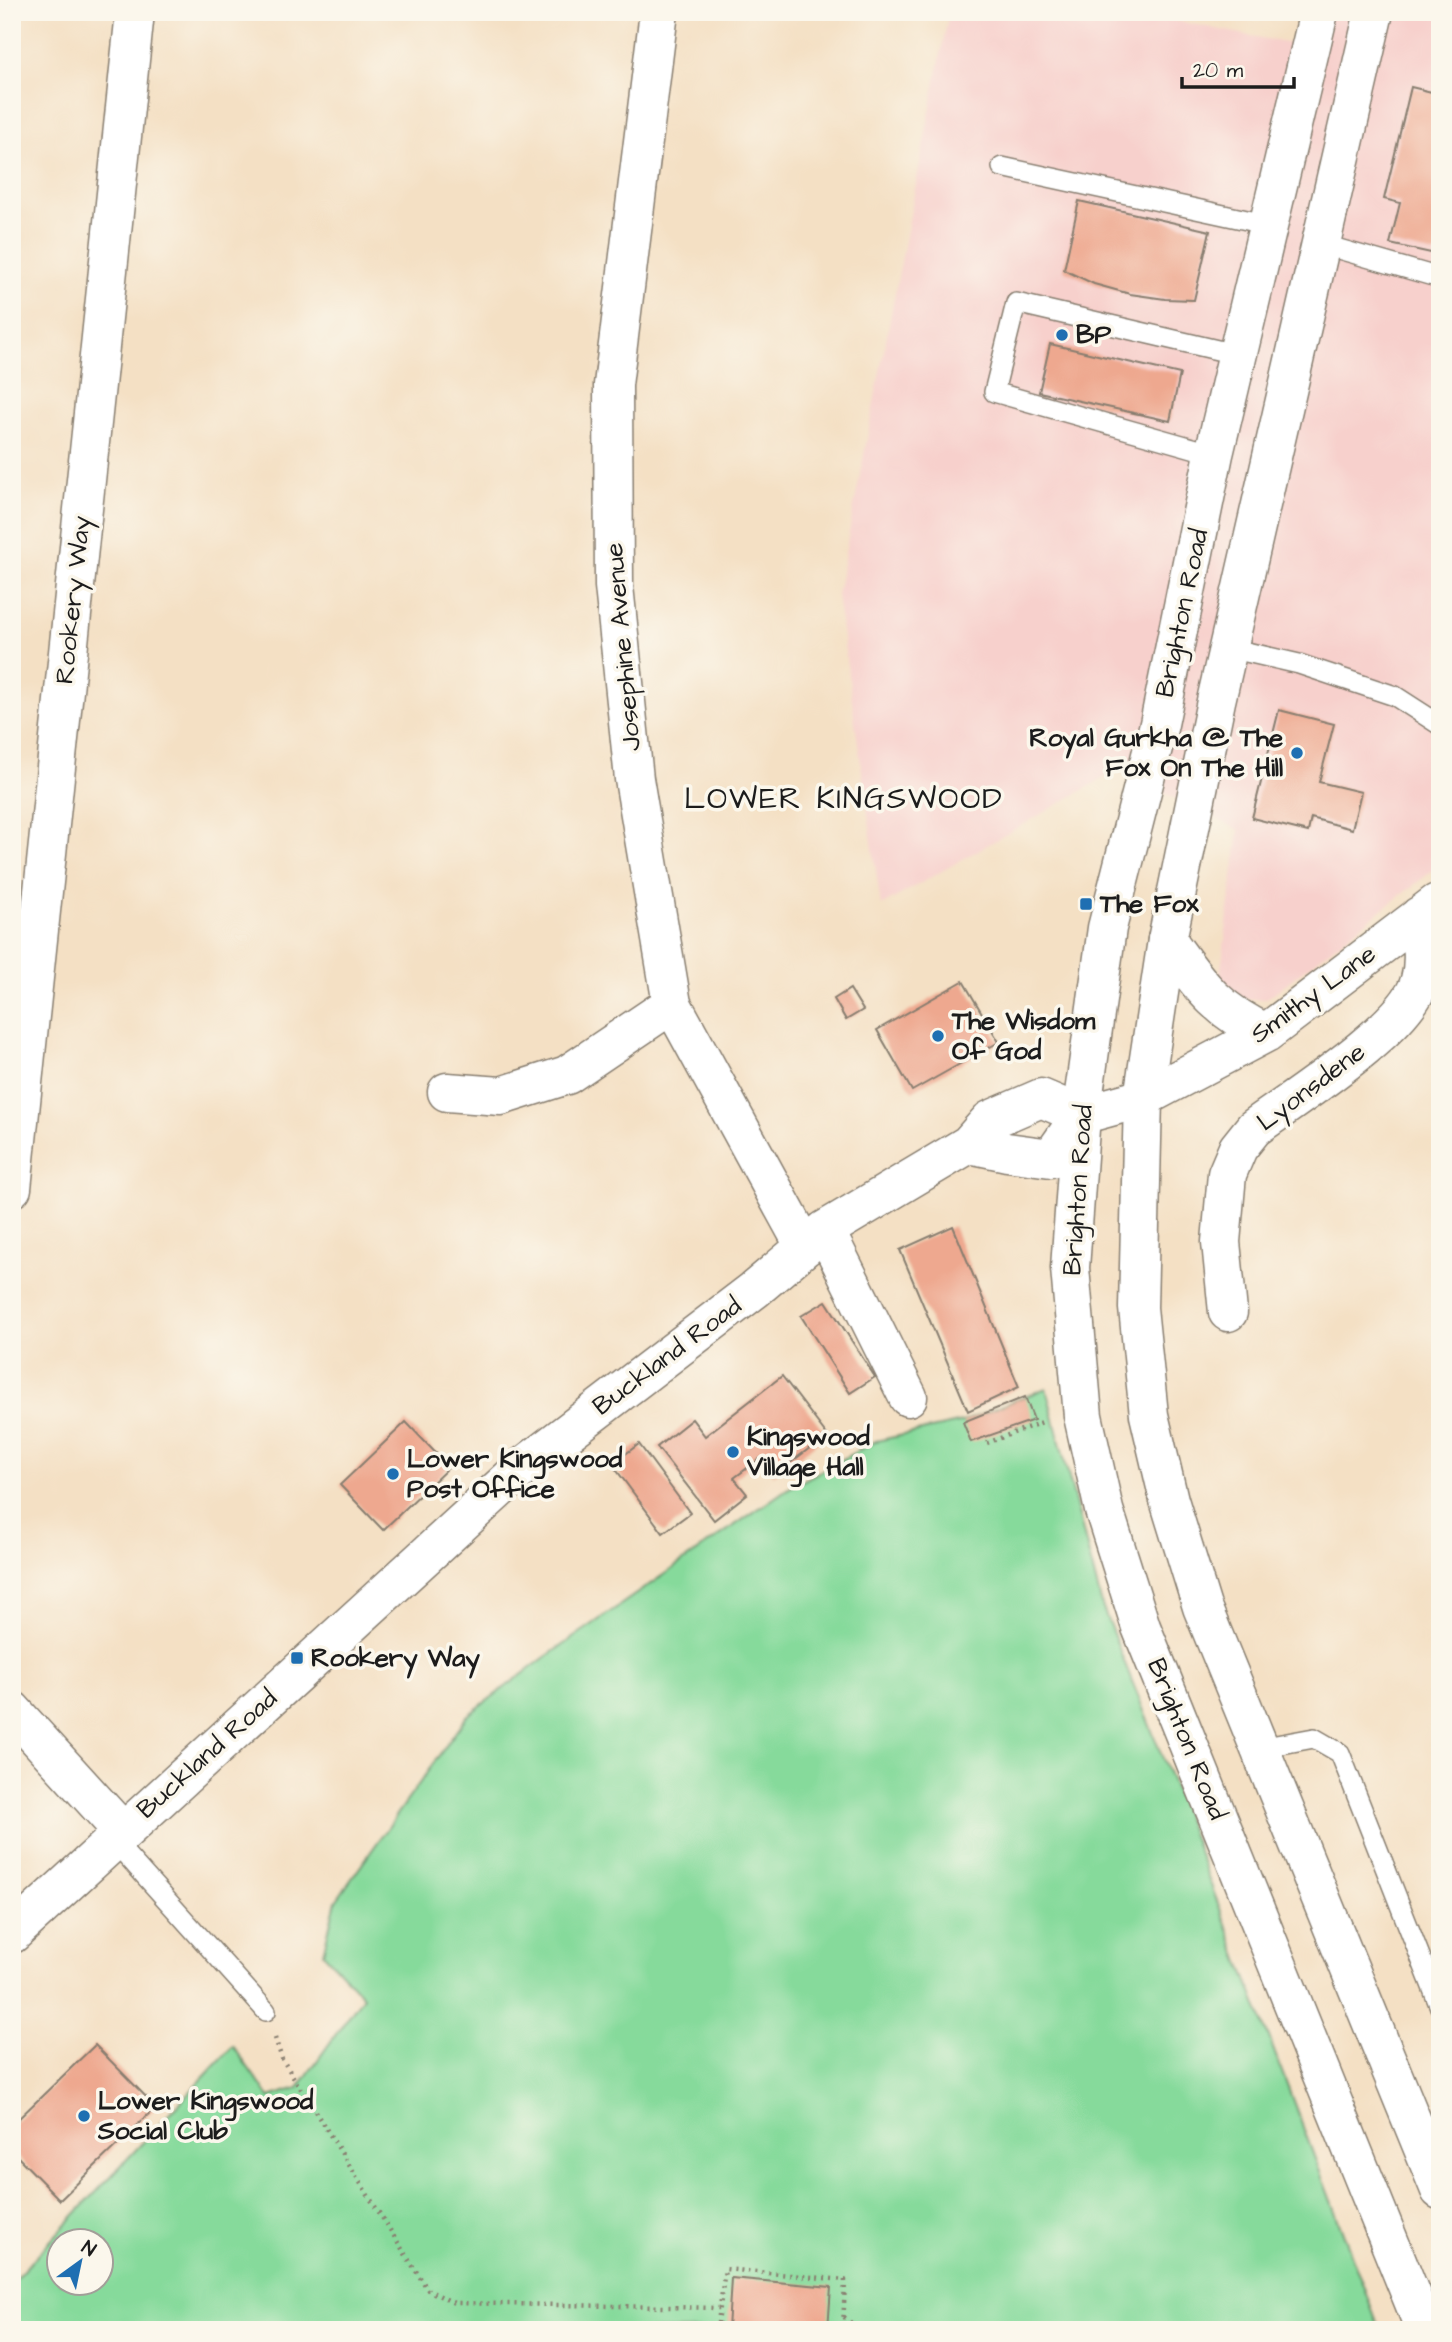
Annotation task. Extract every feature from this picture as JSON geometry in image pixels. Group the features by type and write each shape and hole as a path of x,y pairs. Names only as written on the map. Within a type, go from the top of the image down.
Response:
{"main road":[{"name":"Rookery Way","path":"12,1188 135,12"},
{"name":"Josephine Avenue","path":"659,12 613,385 614,586 634,779 672,1004 908,1397"},
{"name":"Brighton Road","path":"1319,12 1214,454 1159,724 1107,928 1081,1115 1070,1268 1083,1416 1104,1510 1142,1627 1425,2330"},
{"name":"Brighton Road","path":"1374,12 1229,648 1167,940 1143,1098 1138,1308 1149,1415 1169,1500 1202,1607 1440,2190"},
{"name":"Smithy Lane","path":"1081,1115 1143,1098 1266,1033 1429,908"},
{"name":"Lyonsdene","path":"1228,1312 1221,1242 1227,1174 1238,1148 1254,1128 1383,1032 1406,1008 1420,981 1429,908"},
{"path":"1167,940 1204,991 1226,1011 1266,1033"},
{"path":"447,1092 501,1096 567,1075 672,1004"},
{"name":"Buckland Road","path":"12,1934 524,1466 754,1290 815,1239 969,1144 990,1120 1041,1098 1081,1115"},
{"path":"969,1144 1051,1158 1081,1115"},
{"path":"12,1710 118,1835"}],"lane":[{"path":"1002,167 1270,225"},
{"path":"1321,244 1440,278"},
{"path":"1214,454 994,392 1016,303 1239,355"},
{"path":"1229,648 1299,664 1395,696 1440,725"},
{"path":"1260,1748 1314,1738 1340,1753 1440,2007"},
{"path":"118,1835 266,2011"}],"path":[{"path":"987,1443 1053,1418 1083,1416"},
{"path":"266,2011 282,2059 428,2290 454,2303 719,2308"},
{"path":"717,2330 725,2269 845,2280 843,2330"},
{"path":"844,2316 860,2330"}],"shaded area":[{"path":"949,12 1132,12 1291,44 1315,12 1440,12 1440,865 1266,999 1240,999 1220,977 1239,830 1118,770 881,906 837,595"}],"green space":[{"path":"1046,1388 1102,1606 1162,1756 1380,2330 12,2330 12,2282 46,2246 46,2296 116,2296 116,2226 64,2226 233,2046 269,2097 298,2088 363,1996 323,1953 336,1901 467,1716 544,1658 787,1489 876,1441 963,1422"}],"building":[{"path":"1411,87 1440,94 1440,255 1390,244 1400,203 1384,199"},
{"path":"1079,201 1210,231 1194,300 1130,294 1094,284 1064,270"},
{"path":"1050,344 1180,374 1170,421 1039,392"},
{"name":"Royal Gurkha @ The Fox On The Hill","path":"1279,710 1334,724 1319,782 1361,792 1352,829 1311,818 1308,832 1252,818"},
{"name":"The Wisdom Of God","path":"963,981 999,1042 912,1091 877,1030"},
{"path":"850,989 863,1010 846,1020 834,999"},
{"path":"953,1226 1019,1387 968,1411 900,1250"},
{"path":"826,1301 875,1377 850,1393 801,1316"},
{"name":"Kingswood Village Hall","path":"782,1376 827,1435 774,1475 761,1458 734,1478 747,1494 714,1520 657,1447 692,1419 705,1436"},
{"path":"1025,1397 1034,1420 971,1442 963,1422"},
{"path":"406,1422 449,1467 383,1530 340,1485"},
{"path":"639,1444 690,1513 663,1533 612,1464"},
{"name":"Lower Kingswood Social Club","path":"95,2045 156,2107 60,2200 12,2151 12,2125"},
{"path":"731,2278 831,2287 828,2330 728,2330"}],"place":[{"name":"BP","path":"1062,335"},
{"name":"Royal Gurkha @ The Fox On The Hill","path":"1297,753"},
{"name":"The Fox","path":"1086,904"},
{"name":"The Wisdom Of God","path":"938,1036"},
{"name":"Kingswood Village Hall","path":"733,1452"},
{"name":"Lower Kingswood Post Office","path":"393,1474"},
{"name":"Rookery Way","path":"297,1658"},
{"name":"Lower Kingswood Social Club","path":"84,2116"}],"district":[{"name":"LOWER KINGSWOOD","path":"844,799"}]}
